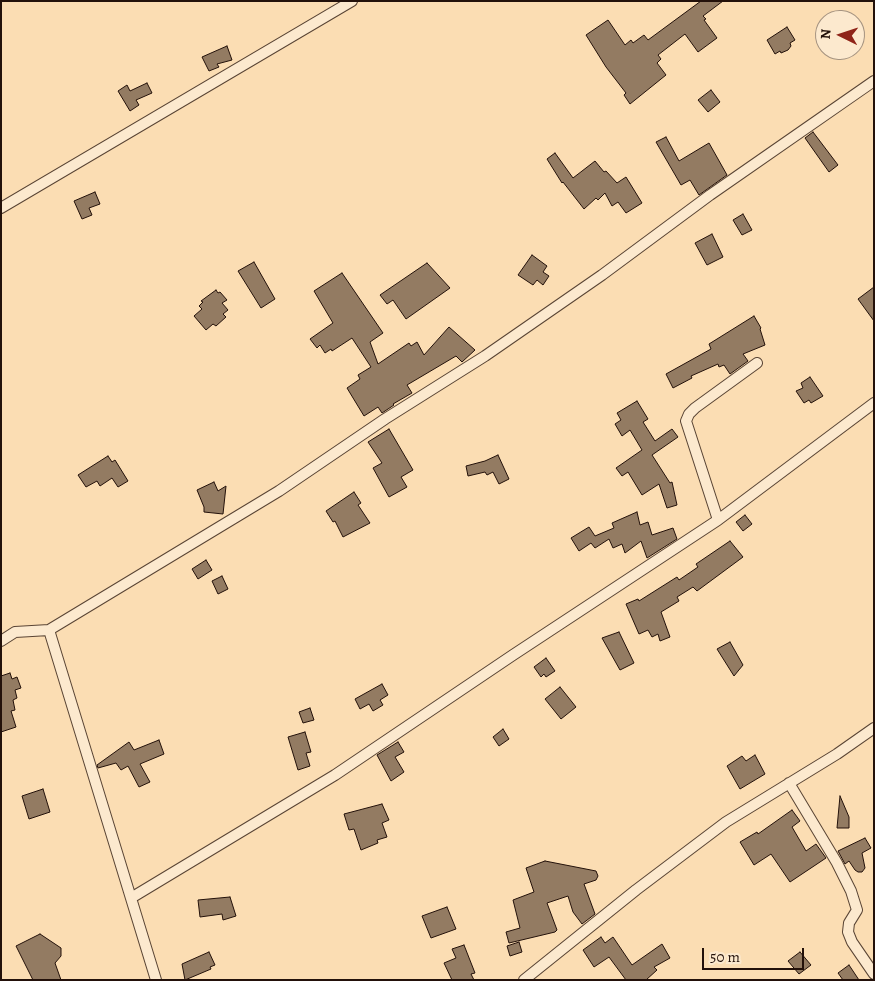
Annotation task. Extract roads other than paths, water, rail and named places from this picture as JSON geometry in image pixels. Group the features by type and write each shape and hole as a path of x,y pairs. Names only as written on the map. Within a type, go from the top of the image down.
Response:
{"street":[{"path":"1,208 352,1"},
{"path":"1,641 15,632 49,630 279,491 385,419 484,356 602,275 710,195 874,82"},
{"path":"718,520 686,421 689,414 695,408 757,363"},
{"path":"131,898 335,775 718,520 874,403"},
{"path":"49,630 156,980"},
{"path":"524,980 636,890 726,822 837,754 874,728"},
{"path":"789,783 837,863 851,891 857,910 849,923 848,932 852,942 874,974"}]}
